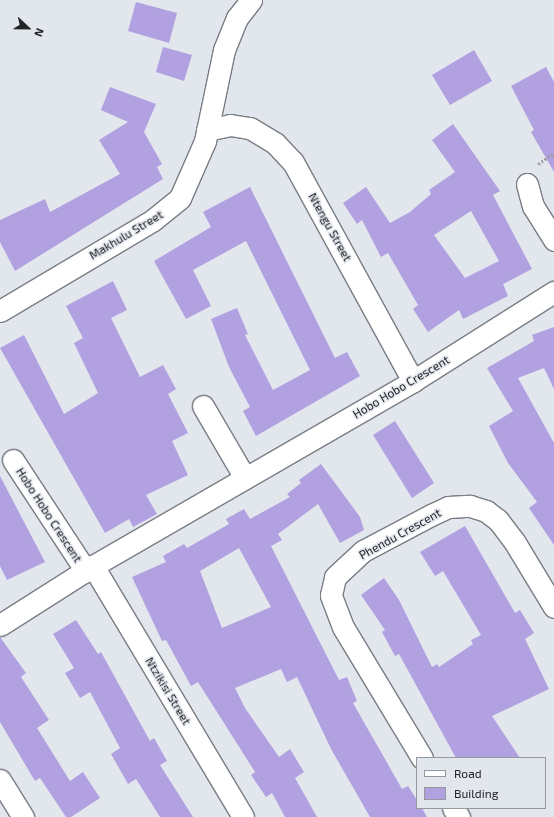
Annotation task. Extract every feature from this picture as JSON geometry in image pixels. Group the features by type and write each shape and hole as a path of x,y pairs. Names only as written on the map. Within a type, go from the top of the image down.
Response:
{"street":[{"name":"Makhulu Street","path":"0,311 165,212 180,198 199,160 224,50 247,4"},
{"name":"Ntengu Street","path":"207,130 230,125 250,128 275,143 293,162 413,380"},
{"path":"527,184 533,206 554,240"},
{"name":"Hobo Hobo Crescent","path":"0,625 90,568 413,380 554,292"},
{"path":"203,406 245,478"},
{"name":"Hobo Hobo Crescent","path":"13,460 90,568"},
{"name":"Phendu Crescent","path":"421,757 343,627 331,595 335,577 363,551 431,515 448,507 470,506 486,511 498,520 514,541 554,607"},
{"name":"Ntzikisi Street","path":"90,568 243,817"},
{"path":"0,780 23,817"}],"building":[{"path":"136,2 177,13 169,43 128,31"},
{"path":"163,47 192,55 184,81 156,72"},
{"path":"474,50 492,81 450,105 432,75"},
{"path":"546,67 554,82 554,172 531,132 534,130 511,86"},
{"path":"110,87 156,104 144,132 162,164 157,167 163,179 15,271 0,242 0,220 45,199 50,212 120,174 99,140 128,122 101,110"},
{"path":"453,124 500,191 493,195 532,269 503,284 508,296 463,319 459,310 428,332 413,309 418,305 388,253 381,257 362,220 357,224 343,203 366,187 390,223 410,212 431,194 429,190 455,172 432,140","holes":["471,211 499,261 465,278 434,235"]},
{"path":"250,187 335,358 347,352 360,376 256,436 243,411 250,407 229,367 211,319 237,308 248,334 245,335 273,390 310,370 246,241 193,270 211,306 186,319 154,261 211,227 203,212"},
{"path":"113,281 127,310 111,318 140,377 163,365 176,389 168,394 188,433 172,441 188,475 146,495 157,514 133,527 129,519 105,533 0,348 24,335 64,414 98,393 74,343 83,338 66,306"},
{"path":"554,327 554,389 544,368 518,378 554,443 554,545 529,508 537,502 508,463 489,426 513,411 487,368 534,341 532,335"},
{"path":"395,421 434,483 412,498 373,435"},
{"path":"321,464 360,517 364,530 340,543 318,504 278,534 282,540 271,546 339,680 347,677 357,701 353,703 402,789 408,786 416,798 416,809 423,809 427,817 370,817 331,749 297,677 287,682 281,669 235,688 245,708 279,757 290,749 304,772 295,778 317,817 285,817 272,793 266,797 251,775 255,772 198,682 191,686 166,640 162,641 132,577 166,562 163,556 184,544 187,548 229,524 226,519 244,509 250,519 290,497 287,494 301,483 299,480","holes":["239,548 271,607 222,628 200,571"]},
{"path":"0,476 45,562 7,580 0,566"},
{"path":"465,526 515,613 520,610 534,633 525,639 549,689 492,716 519,757 455,757 399,654 395,656 382,632 385,630 361,595 384,578 399,600 432,667 437,664 439,667 473,644 471,640 481,635 443,571 435,576 420,552"},
{"path":"76,620 98,654 101,652 150,741 154,738 167,761 160,765 193,817 160,817 136,779 128,784 111,754 120,748 90,692 80,698 65,673 74,668 53,634"},
{"path":"0,637 26,673 21,677 49,720 37,728 70,781 83,772 100,798 71,817 66,817 40,778 35,781 0,722"}]}
